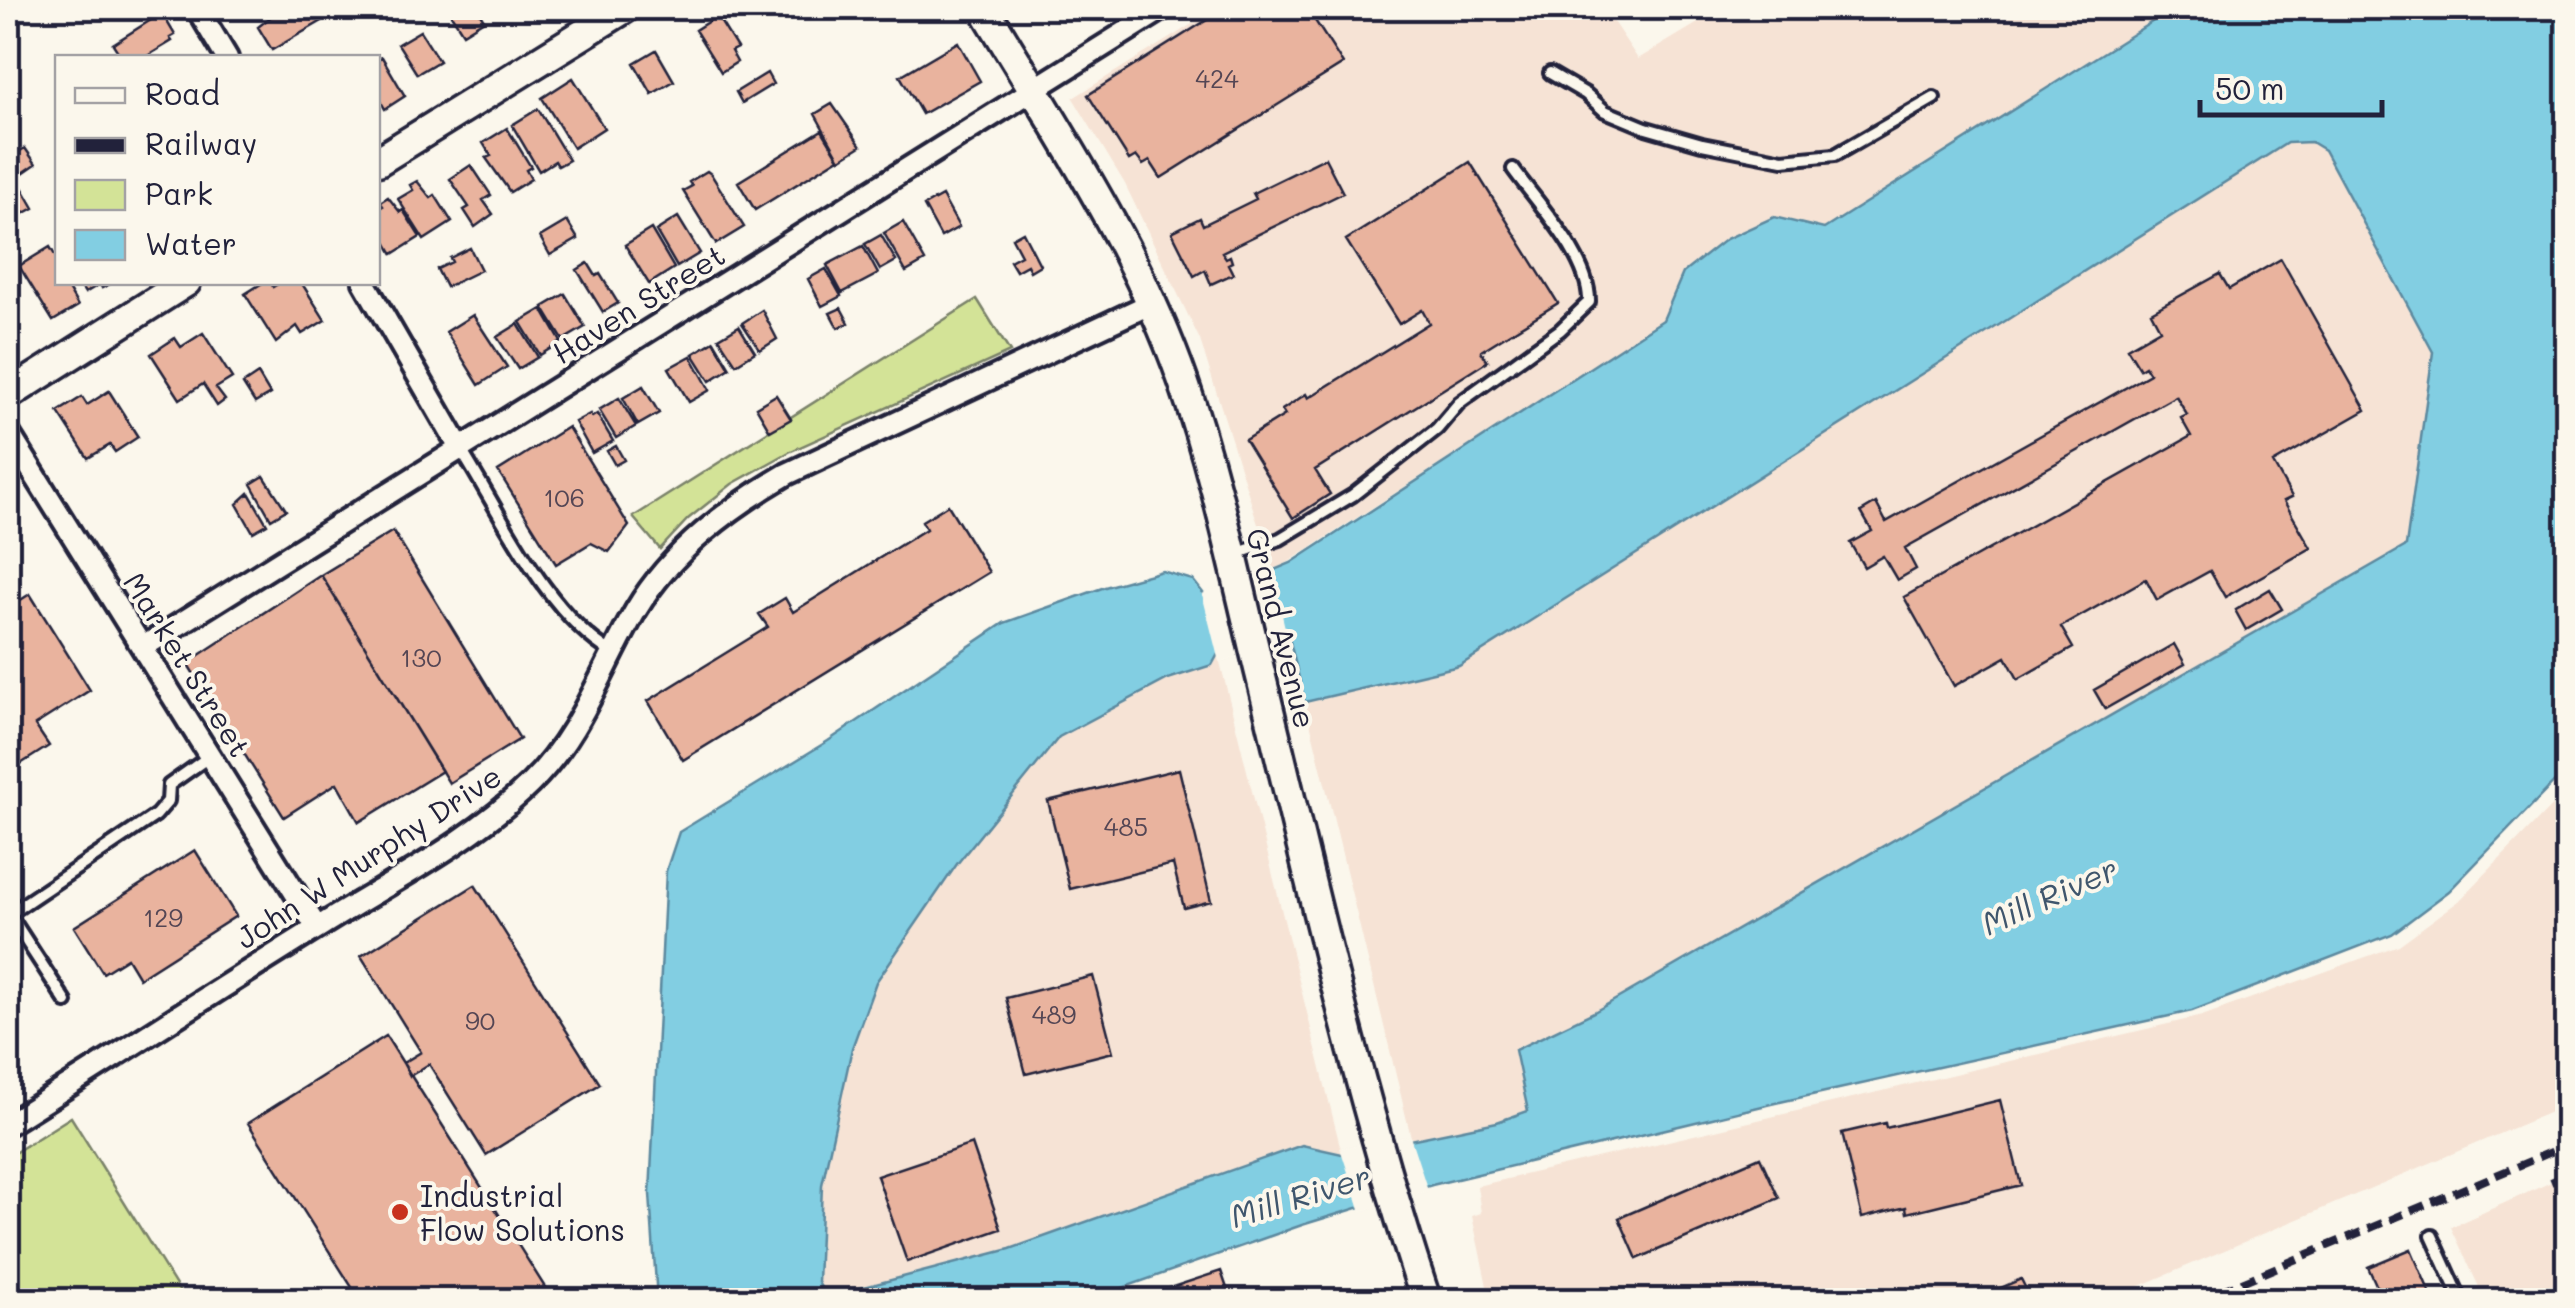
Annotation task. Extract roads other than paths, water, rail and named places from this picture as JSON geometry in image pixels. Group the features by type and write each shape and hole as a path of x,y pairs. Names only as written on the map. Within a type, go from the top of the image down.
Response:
{"main road":[{"path":"380,161 624,8"},
{"name":"Grand Avenue","path":"984,8 1110,221 1152,302 1195,419 1374,1138 1426,1300"},
{"path":"8,395 181,285"}],"street":[{"path":"197,8 225,55"},
{"name":"Haven Street","path":"143,647 1164,8"},
{"path":"366,285 461,450"},
{"name":"John W Murphy Drive","path":"8,1124 489,819 532,782 561,750 586,710 638,607 658,579 687,547 748,497 787,474 1152,302"},
{"name":"Market Street","path":"8,432 317,928"}],"lane":[{"path":"1550,73 1586,94 1605,111 1646,128 1784,160 1836,155 1934,98"},
{"path":"1234,568 1353,495 1436,428 1459,403 1560,330 1589,302 1581,264 1513,169"},
{"path":"461,450 556,603 586,635 613,653"},
{"path":"66,1002 9,914 156,815 168,801 169,785 211,756"},
{"path":"2432,1236 2461,1300"}],"water":[{"name":"Mill River","path":"2174,8 2567,8 2567,769 2449,891 2392,934 2192,1011 1771,1104 1432,1185 1302,1225 1088,1300 657,1300 650,1194 666,871 679,832 828,741 1004,623 1162,571 1193,580 1207,598 1291,563 1663,320 1683,273 1726,239 1774,217 1824,229","holes":["2311,142 2324,150 2433,352 2406,546 1594,1012 1515,1050 1528,1111 1497,1122 1342,1154 1302,1145 1010,1249 826,1297 818,1282 822,1185 852,1048 876,982 957,864 1059,737 1168,679 1212,665 1218,654 1289,638 1305,702 1459,666 2287,143"]}],"railway":[{"path":"2199,1300 2568,1145"},
{"path":"2551,1182 2568,1175"}],"place":[{"name":"Industrial Flow Solutions","path":"400,1212"}]}
